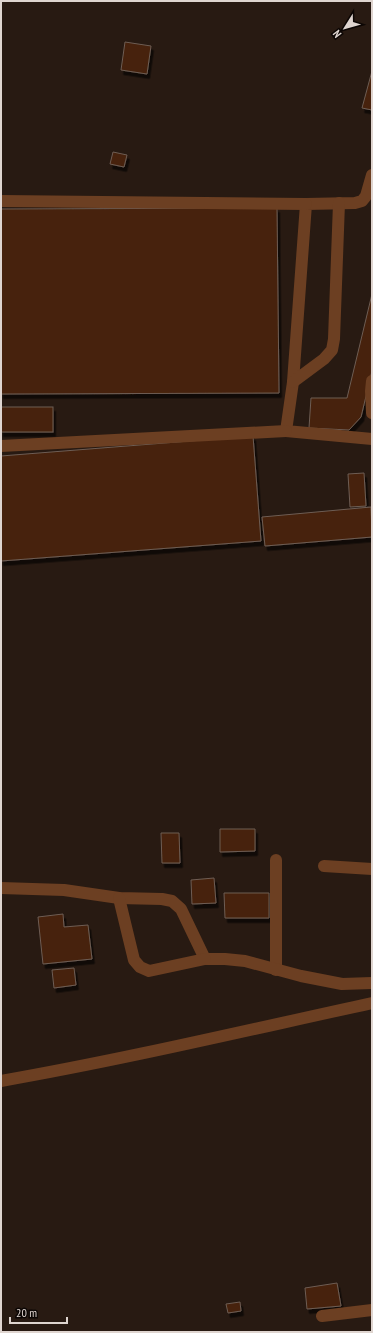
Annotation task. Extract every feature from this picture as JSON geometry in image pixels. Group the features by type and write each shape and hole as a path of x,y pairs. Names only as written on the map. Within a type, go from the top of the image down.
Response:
{"street":[{"path":"1,201 306,204 355,203 362,201 366,196 372,175"},
{"path":"293,382 324,359 332,350 334,339 339,203"},
{"path":"286,432 293,382 306,204"},
{"path":"372,381 372,413"},
{"path":"1,446 286,432 372,439"},
{"path":"276,860 276,970"},
{"path":"324,866 372,869"},
{"path":"1,888 64,890 119,898 162,899 172,901 181,909 205,959"},
{"path":"119,898 134,960 140,967 149,971 205,959 225,959 246,962 301,976 342,984 372,983"},
{"path":"1,1081 205,1041 372,1003"},
{"path":"322,1316 372,1310"}],"building":[{"path":"125,42 151,46 147,74 121,70"},
{"path":"372,71 372,110 362,108"},
{"path":"113,152 127,155 124,167 110,164"},
{"path":"277,208 279,393 1,394 1,209"},
{"path":"372,294 372,371 361,417 349,430 309,428 311,398 347,398"},
{"path":"1,407 53,407 53,432 1,432"},
{"path":"253,436 261,541 1,561 1,456"},
{"path":"364,473 366,506 350,507 348,474"},
{"path":"371,507 372,537 265,546 262,517"},
{"path":"220,829 255,829 255,851 220,852"},
{"path":"161,833 179,833 180,863 162,863"},
{"path":"214,878 216,903 192,904 191,880"},
{"path":"224,893 269,893 269,918 225,918"},
{"path":"63,914 64,927 88,925 92,959 43,964 38,917"},
{"path":"74,968 76,985 54,988 52,970"},
{"path":"337,1283 341,1306 307,1309 305,1288"},
{"path":"240,1302 241,1311 228,1313 226,1304"}]}
